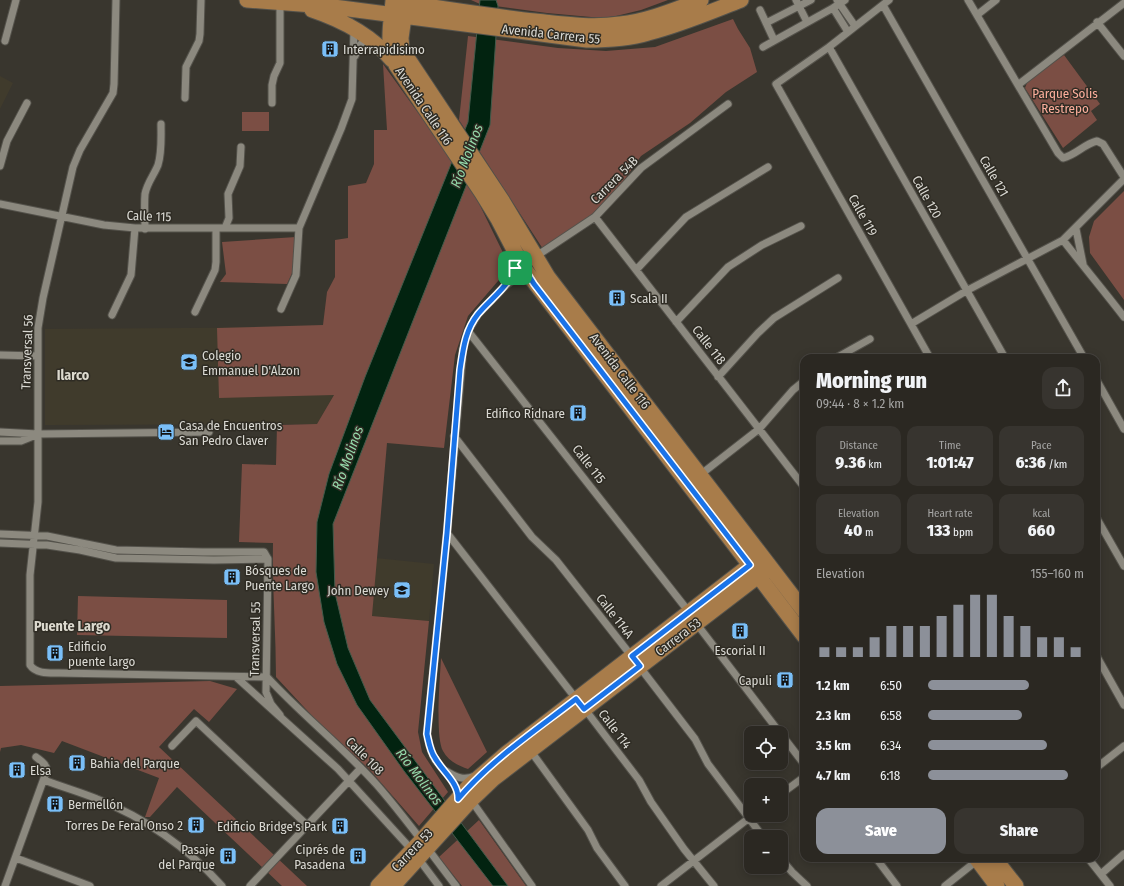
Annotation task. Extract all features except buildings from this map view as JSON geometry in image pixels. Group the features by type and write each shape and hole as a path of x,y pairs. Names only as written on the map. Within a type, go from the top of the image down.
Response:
{"main road":[{"path":"247,0 396,7"},
{"name":"Avenida Carrera 55","path":"503,24 605,26 652,18 701,0"},
{"name":"Avenida Carrera 55","path":"396,7 503,24 587,40 622,38 647,34 668,28 740,0"},
{"path":"280,2 318,12 354,29 380,46 396,65"},
{"name":"Avenida Calle 116","path":"396,7 390,44 390,51 396,65 456,144 475,172 508,211 535,257 553,283 800,606"},
{"name":"Avenida Calle 116","path":"396,7 402,50 456,144"},
{"name":"Avenida Calle 116","path":"475,172 517,257 528,275 800,631"},
{"name":"Carrera 53","path":"461,803 469,786 485,771 580,704 766,561"},
{"name":"Carrera 53","path":"393,886 420,850 461,803 530,750 580,704"},
{"name":"Carrera 53","path":"378,886 420,850"},
{"path":"980,862 997,886"},
{"path":"997,862 1016,886"}],"street":[{"path":"5,41 16,0"},
{"name":"Transversal 56","path":"116,0 113,93 76,158 70,177 39,315 37,356 38,502 30,575 30,662 34,670 41,672 236,677"},
{"path":"185,98 186,67 199,41 201,0"},
{"path":"766,23 797,3 811,0"},
{"path":"828,47 889,0"},
{"path":"911,324 966,291 1063,240 1076,229 1124,178 1102,144 1096,141 1090,142 1071,156 1063,158 1058,153 968,0"},
{"path":"977,15 996,0"},
{"path":"272,104 272,85 280,63 280,2"},
{"path":"1018,84 1124,2"},
{"path":"797,3 807,22"},
{"path":"839,3 855,26"},
{"path":"763,46 839,3"},
{"path":"839,3 848,32"},
{"name":"Calle 121","path":"883,5 1082,354"},
{"path":"760,10 774,40"},
{"path":"1097,22 1124,56"},
{"path":"281,309 296,274 300,228 351,102 354,29"},
{"path":"353,60 359,46 368,37"},
{"name":"Calle 119","path":"828,47 776,84 928,354"},
{"name":"Calle 120","path":"828,47 1003,354"},
{"path":"0,166 7,141 26,103"},
{"name":"Carrera 54B","path":"535,257 595,216 641,168 728,104"},
{"path":"145,229 145,194 148,184 158,165 162,145 161,124"},
{"path":"0,138 7,141"},
{"path":"226,228 229,213 228,194 240,166 241,147"},
{"path":"636,270 686,217 768,167"},
{"name":"Calle 115","path":"0,204 104,225 145,229 300,228"},
{"name":"Calle 118","path":"595,216 800,481"},
{"path":"676,322 728,267 762,245 801,226"},
{"path":"112,315 131,275 135,228"},
{"path":"195,312 215,270 216,228"},
{"path":"1076,229 1083,264"},
{"path":"1063,240 1124,317"},
{"path":"506,285 515,268 517,257"},
{"path":"528,275 517,277 506,285 478,314 468,331 463,349 427,734 429,747 456,788 461,803 532,886"},
{"path":"718,376 774,318 838,278"},
{"name":"Calle 115","path":"468,331 775,726"},
{"path":"843,354 870,338"},
{"path":"0,356 37,356"},
{"path":"700,475 759,429 793,390 800,384"},
{"path":"1100,387 1124,429"},
{"path":"0,432 38,434 209,432"},
{"path":"0,441 21,441 38,434"},
{"name":"Calle 114A","path":"454,436 532,537 556,560 636,661 695,739 708,764 744,809"},
{"path":"1100,524 1124,566"},
{"name":"Calle 114","path":"447,533 638,780 651,802 714,886"},
{"path":"0,534 35,535 60,538 116,550 210,552 260,551 264,552 268,559 214,560 116,558 80,550 34,544 0,543"},
{"path":"116,550 116,558"},
{"name":"Transversal 55","path":"268,559 266,692 268,699 280,715"},
{"path":"1100,662 1124,705"},
{"path":"236,677 267,677"},
{"name":"Calle 108","path":"236,677 280,715 349,780 456,886"},
{"name":"Calle 108","path":"267,677 280,692 361,768 378,786 420,850 439,886"},
{"path":"172,746 196,721 307,825"},
{"name":"Calle 115","path":"788,743 800,759"},
{"path":"1100,765 1124,746"},
{"path":"530,750 588,830 597,848 625,886"},
{"path":"5,886 44,780 46,766 36,757"},
{"path":"250,886 361,768"},
{"path":"442,768 455,777 464,779 485,771"},
{"path":"44,780 97,799 148,824 180,846 222,886"},
{"path":"788,789 800,780"},
{"path":"661,886 744,822"},
{"path":"1101,874 1124,854"},
{"path":"16,858 90,886"},
{"path":"879,862 898,886"},
{"path":"945,886 974,862"},
{"path":"1091,862 1110,886"},
{"path":"788,867 807,886"}],"shaded area":[{"path":"0,76 13,83 0,109"},
{"name":"Colegio Emmanuel D'Alzon","path":"323,327 334,395 317,424 45,425 45,329"},
{"name":"John Dewey","path":"376,558 434,564 429,621 372,616"}],"green space":[{"path":"471,0 668,0 641,10 602,18 547,13 480,4"},
{"path":"733,19 750,48 757,72 726,92 690,123 641,156 613,196 590,217 543,249 459,120 468,36 558,48 606,51 655,47"},
{"name":"Parque Solis Restrepo","path":"1064,55 1100,104 1091,111 1097,120 1063,148 1025,88 1028,80"},
{"path":"383,64 470,185 510,267 468,316 455,355 444,448 387,443 372,616 429,621 418,732 422,752 448,792 419,826 369,769 315,719 276,677 273,543 239,542 242,464 276,465 277,425 317,424 334,395 219,398 217,328 323,325 327,292 335,277 335,240 348,238 348,186 366,183 374,164 374,130 387,130"},
{"path":"242,112 269,112 269,131 242,131"},
{"path":"1124,191 1124,300 1090,253 1089,237 1094,221"},
{"path":"296,237 293,271 287,284 220,282 226,274 222,242"},
{"path":"78,596 227,600 227,638 77,635"},
{"path":"441,658 487,752 468,769 457,765 448,758 443,751 441,744 439,733 439,706"},
{"path":"210,681 237,689 209,722 194,709 159,747 307,886 282,886 177,787 150,817 145,817 159,778 62,741 54,753 21,745 1,748 0,752 0,686"},
{"path":"479,820 526,886 462,886 439,857"}],"water":[{"name":"Río Molinos","path":"480,0 496,0 498,6 490,125 333,524 335,593 348,648 370,700 508,886 493,886 404,771 357,705 337,664 324,622 316,572 317,522 329,474 365,377 468,122"}],"place":[{"name":"Interrapidisimo","path":"330,49"},
{"name":"Scala II","path":"617,298"},
{"name":"Colegio Emmanuel D'Alzon","path":"189,362"},
{"name":"Edifico Ridnare","path":"578,413"},
{"name":"Casa de Encuentros San Pedro Claver","path":"166,432"},
{"name":"Bósques de Puente Largo","path":"232,577"},
{"name":"John Dewey","path":"402,590"},
{"name":"Escorial II","path":"740,631"},
{"name":"Edificio puente largo","path":"55,653"},
{"name":"Capuli","path":"785,680"},
{"name":"Bahia del Parque","path":"77,763"},
{"name":"Elsa","path":"17,770"},
{"name":"Bermellón","path":"55,804"},
{"name":"Torres De Feral Onso 2","path":"196,825"},
{"name":"Edificio Bridge's Park","path":"340,826"},
{"name":"Pasaje del Parque","path":"228,856"},
{"name":"Ciprés de Pasadena","path":"358,856"}],"district":[{"name":"Ilarco","path":"73,375"},
{"name":"Puente Largo","path":"72,626"}],"route":[{"path":"517,257 534,284 750,565 632,656 640,666 584,709 576,699 476,778 458,799 458,791 429,747 427,734 447,533 460,370 463,349 468,331 478,314 506,285 515,268 517,257"}]}
